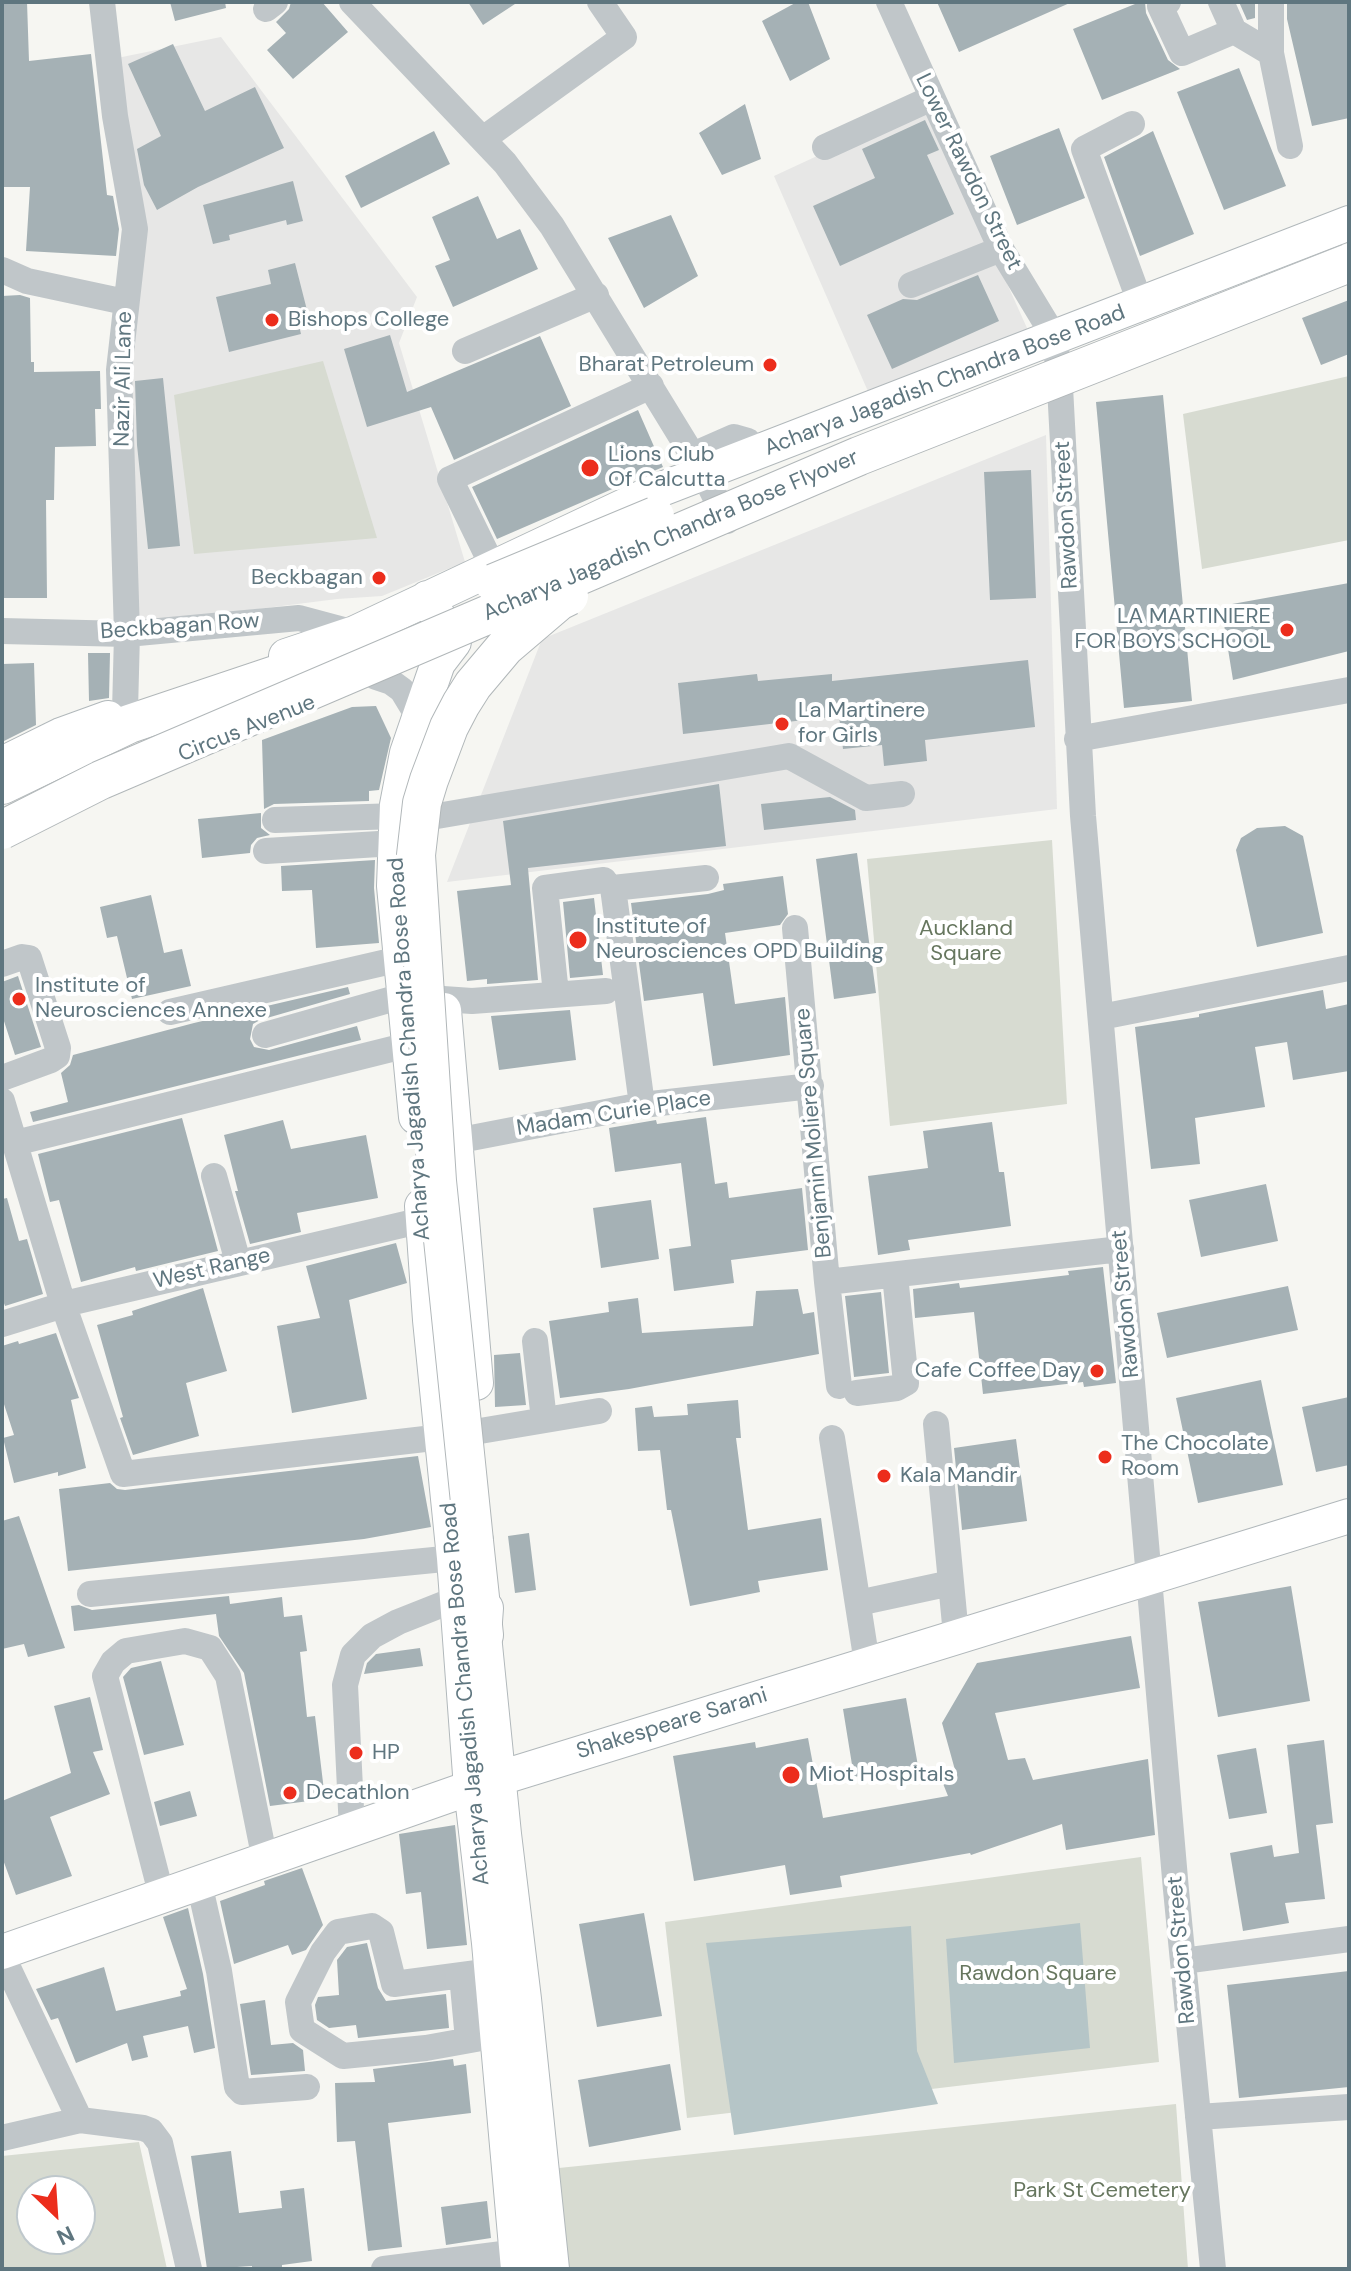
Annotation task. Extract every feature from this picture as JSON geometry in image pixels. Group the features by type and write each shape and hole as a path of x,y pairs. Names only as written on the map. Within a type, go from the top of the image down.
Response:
{"highway":[{"name":"Acharya Jagadish Chandra Bose Flyover","path":"323,659 585,543 1349,240"},
{"name":"Acharya Jagadish Chandra Bose Flyover","path":"2,830 101,780 859,456 1349,263"},
{"path":"484,1635 464,1550 430,1104 416,855 422,803 449,727 467,695 486,668 529,625 559,601 775,492"},
{"path":"2,785 129,724 323,659"}],"main road":[{"name":"Acharya Jagadish Chandra Bose Road","path":"427,598 654,492 698,465 756,453 1349,223"},
{"path":"481,572 494,622 607,571 906,446 1349,276"},
{"path":"2,764 61,735 125,711 355,633 427,598 454,642"},
{"name":"Acharya Jagadish Chandra Bose Road","path":"494,622 441,794 435,853 438,949 490,1533 484,1635 485,1783 477,1973 483,2037 534,2260"},
{"name":"Circus Avenue","path":"2,840 74,802 376,677 494,622"},
{"name":"Acharya Jagadish Chandra Bose Road","path":"454,642 438,663 407,753 396,830 394,886 442,1437 464,1550 456,1599 485,1783 534,2260"},
{"name":"Acharya Jagadish Chandra Bose Flyover","path":"2,801 144,734 323,659"},
{"name":"Shakespeare Sarani","path":"2,1954 485,1783 1349,1516"}],"street":[{"name":"Nazir Ali Lane","path":"102,2 115,116 135,229 119,370 127,634 125,711"},
{"path":"352,2 505,163 552,226 698,465 727,521"},
{"path":"483,139 624,37 600,2"},
{"name":"Lower Rawdon Street","path":"889,2 1001,249 1055,338"},
{"path":"1168,2 1160,6 1182,53 1234,31"},
{"path":"1221,2 1234,31 1271,53"},
{"path":"1271,2 1271,53 1290,146"},
{"path":"825,147 932,98"},
{"path":"1132,124 1084,149 1141,305"},
{"path":"911,285 1001,249"},
{"path":"2,270 27,281 125,302"},
{"path":"465,351 596,295"},
{"name":"Rawdon Street","path":"1055,338 1077,739 1183,1961 1213,2269"},
{"path":"481,572 450,479 651,386"},
{"name":"Beckbagan Row","path":"2,631 127,634 299,618 355,633"},
{"path":"355,633 376,677 402,690 419,718"},
{"path":"1077,739 1349,690"},
{"path":"437,816 789,756 866,798 902,794"},
{"path":"275,820 396,830"},
{"path":"266,851 396,830"},
{"path":"642,1105 613,888 706,878"},
{"path":"556,994 545,888 604,880"},
{"name":"Benjamin Moliere Square","path":"795,928 827,1282 1121,1249"},
{"path":"2,964 22,957 29,958 58,1048 57,1056 51,1060 2,1078"},
{"path":"170,1012 400,959"},
{"path":"1101,1017 1349,968"},
{"path":"443,999 472,1001 606,991"},
{"path":"265,1035 403,996"},
{"path":"15,1143 408,1045"},
{"name":"Madam Curie Place","path":"418,1147 642,1105 811,1086"},
{"path":"2,1102 63,1304 123,1474 442,1437"},
{"path":"214,1176 238,1262"},
{"name":"West Range","path":"2,1324 63,1304 423,1220"},
{"path":"827,1282 848,1389 897,1388 906,1383 895,1275"},
{"path":"535,1341 544,1420"},
{"path":"480,1431 599,1411"},
{"path":"936,1424 956,1635"},
{"path":"832,1438 867,1663"},
{"path":"90,1594 464,1550"},
{"path":"858,1603 951,1583"},
{"path":"352,1830 345,1685 353,1655 372,1636 456,1599"},
{"path":"162,1897 105,1676 113,1662 126,1651 185,1641 210,1648 228,1676 265,1860"},
{"path":"199,1883 219,1971 237,2087 242,2092 307,2087"},
{"path":"477,1973 394,1984 381,1932 372,1926 338,1932 323,1952 298,2002 302,2030 343,2056 426,2048 483,2037"},
{"path":"1183,1961 1349,1939"},
{"path":"2,1954 80,2120"},
{"path":"1198,2117 1349,2107"},
{"path":"2,2138 80,2120 143,2128 156,2137 160,2143 189,2269"},
{"path":"384,2269 534,2260"}],"shaded area":[{"name":"Bishops College","path":"221,37 417,297 399,343 465,562 382,596 139,624 117,58"},
{"path":"927,105 1031,337 870,396 774,176"},
{"name":"La Martinere for Girls","path":"1046,435 1057,809 447,882 542,639"},
{"path":"1080,1923 1090,2048 954,2063 946,1939"},
{"path":"911,1926 917,2051 938,2104 734,2135 706,1943"}],"green space":[{"path":"323,361 377,538 194,554 174,395"},
{"path":"1349,376 1349,540 1202,569 1183,414"},
{"name":"Auckland Square","path":"1052,840 1067,1104 890,1126 867,859"},
{"name":"Rawdon Square","path":"1141,1857 1159,2062 687,2118 665,1922"},
{"name":"Park St Cemetery","path":"1176,2104 1188,2269 539,2269 530,2171"},
{"path":"139,2142 167,2269 2,2269 2,2156"}],"building":[{"path":"2,2 27,2 29,61 91,54 107,195 113,196 119,229 116,256 26,251 30,187 2,187"},
{"path":"170,2 225,2 226,8 175,21"},
{"path":"291,2 322,2 348,32 293,79 267,50 286,33 276,22 289,9"},
{"path":"468,2 518,2 483,25"},
{"path":"797,2 808,2 830,59 790,81 762,21"},
{"path":"937,2 1072,2 959,52"},
{"path":"1145,2 1146,13 1168,60 1180,69 1102,100 1073,29"},
{"path":"1239,2 1255,2 1255,18 1247,20"},
{"path":"1287,2 1349,2 1349,118 1312,126 1287,19"},
{"path":"173,44 205,111 255,87 284,148 198,187 157,210 144,185 137,149 161,136 128,64"},
{"path":"1239,68 1286,186 1224,210 1177,92"},
{"path":"745,104 761,159 722,175 699,133"},
{"path":"925,120 939,150 927,155 954,214 840,266 813,206 875,178 862,149"},
{"path":"1059,128 1085,198 1017,225 990,156"},
{"path":"434,131 450,164 361,208 345,176"},
{"path":"1153,131 1194,234 1140,256 1104,157"},
{"path":"293,181 303,221 287,225 286,220 229,235 230,240 213,244 203,205"},
{"path":"478,196 497,239 520,229 538,269 453,307 435,266 450,260 432,217"},
{"path":"671,215 698,276 644,308 608,238"},
{"path":"295,263 309,318 298,321 301,334 229,352 216,297 271,284 268,270"},
{"path":"978,275 999,321 892,369 867,315 903,299 917,300"},
{"path":"2,296 30,298 31,362 34,362 34,372 100,371 101,409 95,409 96,446 55,447 54,500 46,500 47,598 2,598"},
{"path":"1349,300 1349,354 1321,365 1302,318"},
{"path":"390,335 407,392 540,336 571,406 454,460 431,407 367,427 344,349"},
{"path":"163,378 180,546 148,549 137,445 135,381"},
{"path":"1163,395 1192,701 1124,708 1096,402"},
{"path":"638,410 663,467 497,539 472,487"},
{"path":"1031,470 1036,598 990,600 984,472"},
{"name":"LA MARTINIERE FOR BOYS SCHOOL","path":"1349,583 1349,651 1233,680 1221,606"},
{"path":"88,653 110,653 109,698 89,701"},
{"path":"1028,660 1035,727 925,740 927,761 884,766 882,745 843,749 839,716 683,734 678,683 757,674 758,681 832,674 832,681"},
{"path":"34,663 36,725 2,742 2,664"},
{"path":"376,706 391,738 379,790 369,791 369,801 274,804 264,809 262,740 352,707"},
{"path":"719,784 726,846 528,868 538,980 487,984 487,979 467,981 457,891 511,885 503,821"},
{"path":"830,797 855,810 856,820 764,830 761,804"},
{"path":"261,813 261,828 270,835 257,838 251,845 250,853 202,858 198,819"},
{"path":"1285,826 1303,836 1323,933 1257,947 1236,850 1241,838 1257,828"},
{"path":"857,853 876,993 834,999 816,859"},
{"path":"375,860 379,943 316,948 312,890 282,891 281,866"},
{"path":"783,876 788,914 780,925 725,933 735,1004 785,997 790,1055 713,1066 703,993 644,1001 631,903 708,894 724,890 723,884"},
{"path":"151,895 164,953 182,949 191,986 132,999 117,936 107,938 100,907"},
{"name":"Institute of Neurosciences OPD Building","path":"594,898 603,975 570,978 563,902"},
{"name":"Institute of Neurosciences Annexe","path":"18,976 41,1047 15,1055 2,1015 2,982"},
{"path":"348,987 350,994 260,1020 253,1024 250,1039 254,1047 269,1050 357,1026 361,1040 33,1122 30,1112 68,1102 61,1073 70,1065 73,1055"},
{"path":"1323,990 1326,1009 1349,1004 1349,1071 1293,1080 1287,1042 1255,1047 1265,1107 1195,1118 1200,1164 1151,1169 1135,1027 1199,1017 1199,1014"},
{"path":"570,1010 576,1060 499,1070 491,1016"},
{"path":"706,1117 715,1184 727,1182 729,1198 802,1188 808,1250 731,1260 734,1283 674,1291 669,1249 691,1246 681,1163 615,1172 609,1128 656,1120 657,1124"},
{"path":"182,1118 218,1251 136,1271 135,1267 81,1282 59,1200 50,1202 38,1154"},
{"path":"283,1120 291,1149 366,1135 378,1198 297,1213 301,1232 250,1244 224,1135"},
{"path":"992,1122 999,1172 1004,1172 1011,1226 908,1240 910,1250 878,1255 868,1176 928,1168 923,1131"},
{"path":"1266,1184 1278,1241 1201,1257 1189,1200"},
{"path":"7,1198 19,1241 27,1239 43,1294 5,1306 2,1298 2,1199"},
{"path":"651,1200 659,1259 601,1268 593,1208"},
{"path":"396,1243 407,1283 349,1300 367,1399 292,1413 277,1326 320,1318 306,1266"},
{"path":"1103,1267 1116,1383 1084,1387 1083,1382 983,1394 974,1312 915,1318 913,1289 959,1283 960,1288 1069,1275 1068,1271"},
{"path":"1288,1286 1298,1330 1167,1358 1157,1313"},
{"path":"203,1288 227,1371 186,1383 199,1436 133,1455 120,1418 123,1417 97,1325 133,1315 132,1311"},
{"path":"798,1289 803,1314 814,1312 819,1354 629,1389 560,1398 549,1321 609,1312 608,1302 638,1298 642,1333 753,1326 756,1291"},
{"path":"881,1292 889,1373 854,1377 845,1296"},
{"path":"56,1333 79,1398 71,1400 86,1468 14,1483 3,1438 14,1435 2,1398 2,1346"},
{"path":"520,1353 526,1405 495,1407 494,1355"},
{"path":"1261,1380 1283,1485 1198,1503 1176,1398"},
{"path":"1349,1397 1349,1465 1316,1472 1302,1407"},
{"path":"738,1400 741,1438 736,1438 748,1530 821,1518 828,1570 758,1581 760,1592 690,1606 671,1510 667,1510 660,1450 638,1451 635,1408 652,1406 654,1417 688,1415 687,1404"},
{"path":"1016,1439 1027,1521 962,1530 954,1448"},
{"path":"418,1456 431,1527 364,1539 68,1571 59,1489 110,1483 117,1489 125,1490"},
{"path":"19,1516 65,1648 28,1657 24,1644 2,1649 2,1521"},
{"path":"529,1533 536,1590 515,1593 508,1536"},
{"path":"1291,1586 1310,1701 1218,1717 1198,1602"},
{"path":"229,1596 230,1604 282,1597 284,1617 302,1615 307,1651 300,1652 307,1717 315,1716 325,1799 270,1806 244,1673 219,1636 216,1614 74,1631 71,1606 79,1605 92,1610"},
{"path":"1131,1636 1140,1688 995,1713 1008,1760 1025,1758 1033,1780 1148,1759 1155,1835 1066,1850 1062,1824 971,1855 840,1876 842,1887 790,1895 785,1865 694,1881 673,1756 755,1742 756,1748 808,1738 823,1818 948,1796 940,1776 955,1770 942,1723 977,1663"},
{"path":"420,1648 423,1666 364,1674 367,1663 376,1654"},
{"path":"161,1661 184,1745 144,1755 123,1677 131,1668"},
{"path":"90,1697 103,1750 93,1752 110,1794 50,1817 72,1876 16,1895 2,1857 2,1801 71,1773 54,1706"},
{"path":"906,1698 918,1766 854,1777 843,1709"},
{"path":"1324,1740 1333,1823 1316,1825 1325,1899 1285,1903 1289,1923 1243,1931 1230,1853 1272,1845 1274,1857 1299,1853 1287,1745"},
{"path":"1256,1748 1267,1813 1229,1819 1217,1755"},
{"path":"190,1791 197,1816 160,1826 154,1802"},
{"path":"455,1825 467,1945 427,1949 421,1892 406,1894 399,1834"},
{"path":"302,1868 323,1925 306,1950 292,1955 288,1945 234,1964 220,1901"},
{"path":"188,1908 215,2048 194,2053 188,2026 143,2036 148,2057 132,2061 127,2043 76,2063 58,2018 51,2020 36,1989 104,1967 116,2011 181,1996 180,1991 187,1989 163,1917"},
{"path":"644,1913 662,2016 597,2027 579,1924"},
{"path":"367,1943 378,1988 386,2001 446,1994 449,2028 358,2038 356,2025 329,2028 317,2020 315,2005 318,1997 339,1995 337,1960 347,1947"},
{"path":"1349,1971 1349,2087 1239,2098 1227,1985"},
{"path":"265,2000 271,2045 293,2043 303,2050 305,2071 251,2075 240,2004"},
{"path":"453,2059 454,2066 466,2064 471,2113 388,2123 402,2247 368,2251 355,2141 337,2142 335,2083 375,2082 373,2069"},
{"path":"670,2064 681,2130 589,2147 578,2080"},
{"path":"231,2151 239,2213 282,2208 280,2191 304,2188 312,2261 282,2265 282,2269 252,2269 252,2266 207,2269 191,2156"},
{"path":"487,2201 491,2238 446,2245 441,2207"}],"place":[{"name":"Bishops College","path":"272,320"},
{"name":"Bharat Petroleum","path":"770,365"},
{"name":"Lions Club Of Calcutta","path":"590,468"},
{"name":"Beckbagan","path":"379,578"},
{"name":"LA MARTINIERE FOR BOYS SCHOOL","path":"1287,630"},
{"name":"La Martinere for Girls","path":"782,724"},
{"name":"Institute of Neurosciences OPD Building","path":"578,940"},
{"name":"Institute of Neurosciences Annexe","path":"19,999"},
{"name":"Cafe Coffee Day","path":"1097,1371"},
{"name":"The Chocolate Room","path":"1105,1457"},
{"name":"Kala Mandir","path":"884,1476"},
{"name":"HP","path":"356,1753"},
{"name":"Miot Hospitals","path":"791,1775"},
{"name":"Decathlon","path":"290,1793"}]}
